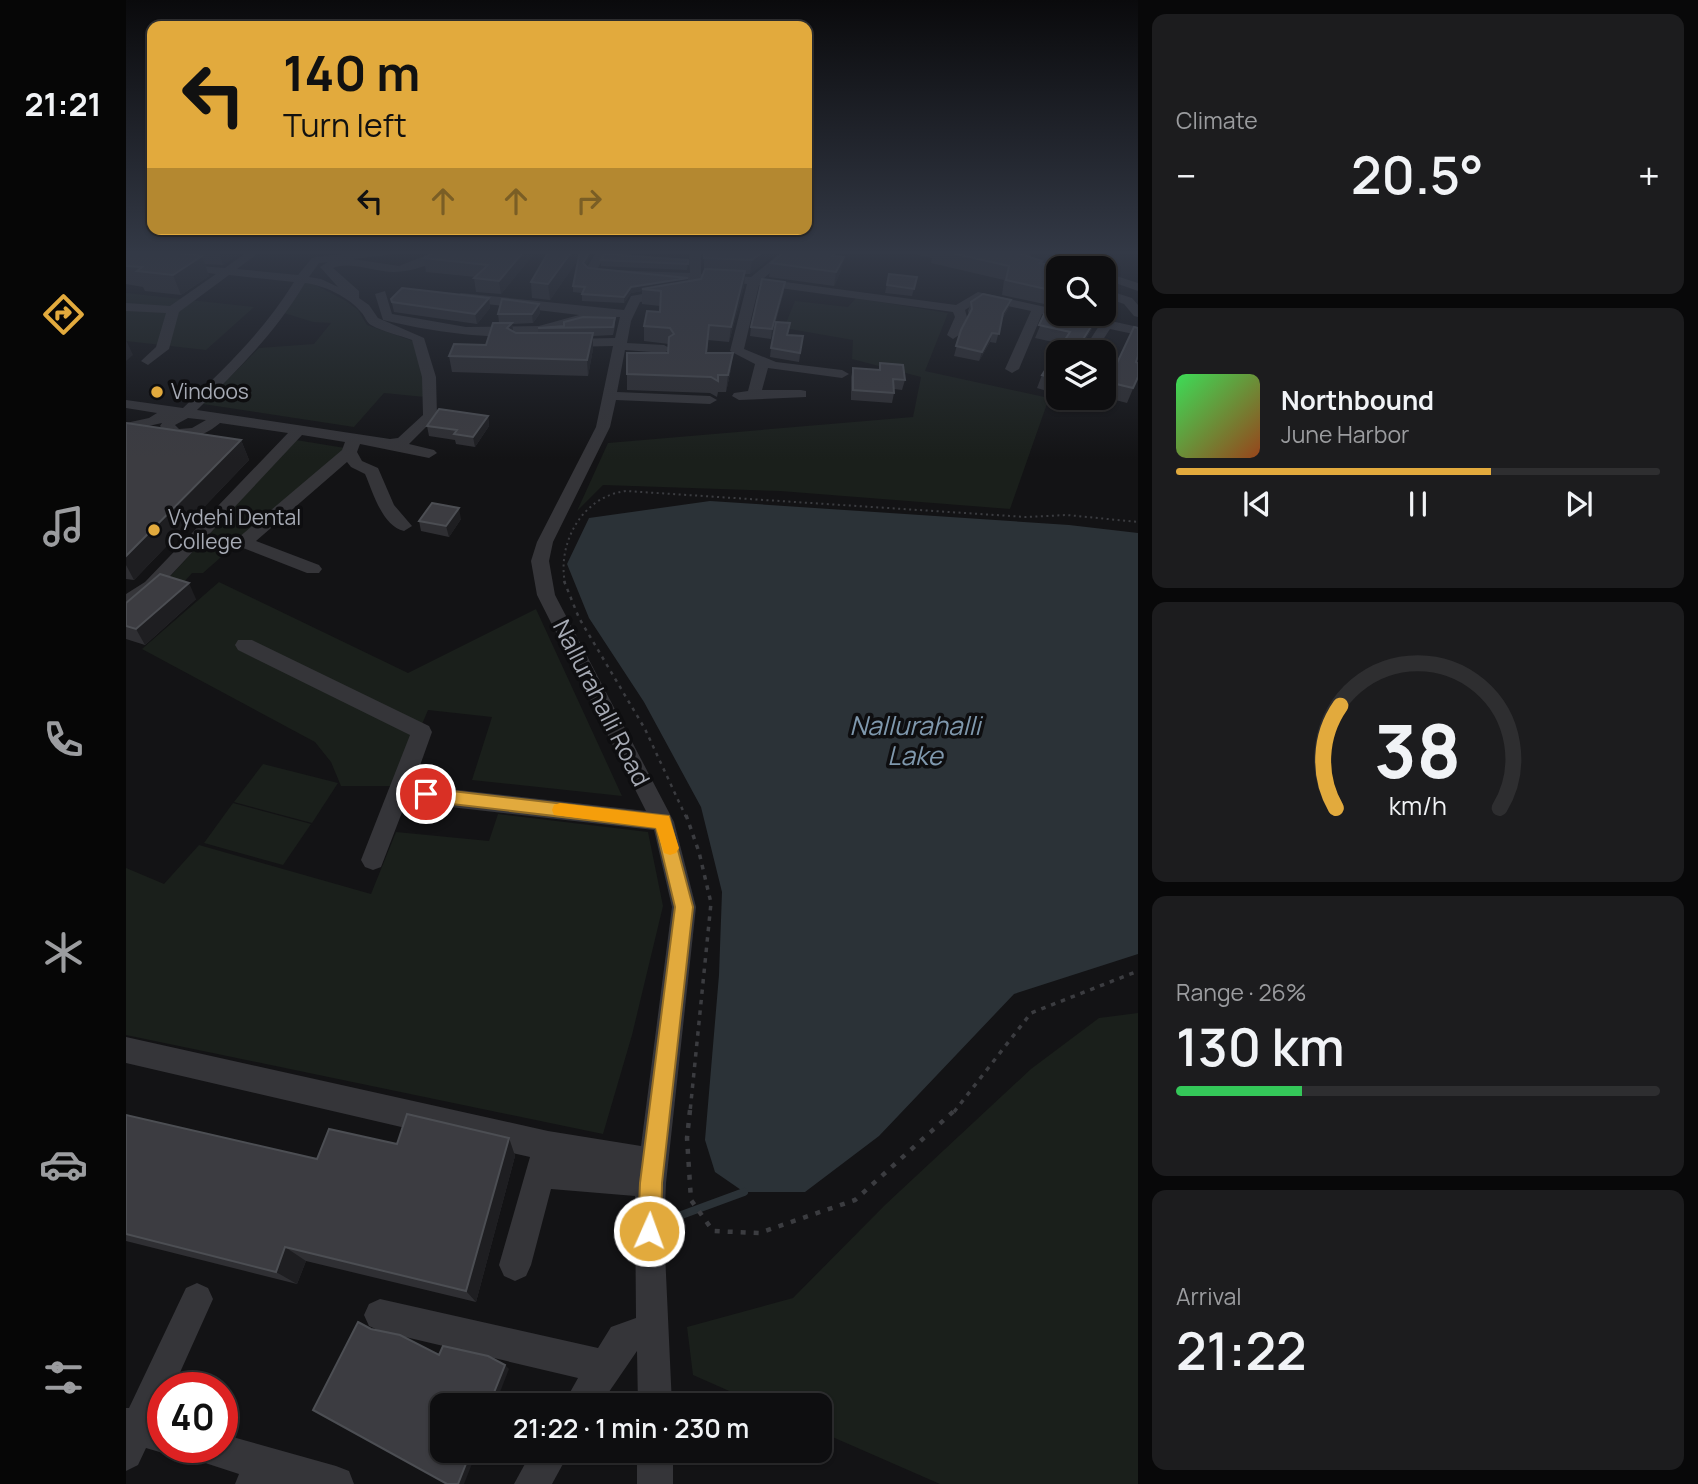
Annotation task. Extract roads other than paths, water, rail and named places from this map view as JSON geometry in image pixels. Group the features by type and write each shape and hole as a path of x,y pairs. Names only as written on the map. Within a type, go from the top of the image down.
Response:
{"street":[{"path":"148,362 162,349 170,320"},
{"path":"216,418 206,428 195,433 182,435 169,430 167,426 171,420 186,414 246,355 256,339 274,320"},
{"path":"126,404 298,431 351,445 402,441 430,416 429,377 418,338 373,320"},
{"path":"406,320 466,331 540,330 573,320"},
{"path":"439,326 442,320"},
{"name":"Nallurahalli Road","path":"627,320 603,427 545,542 540,561 546,595 663,821 684,907 652,1173 650,1254 655,1393"},
{"path":"744,320 737,351 762,363 842,374"},
{"path":"953,335 960,320"},
{"path":"1012,369 1033,320"},
{"path":"1111,326 1138,331"},
{"path":"469,344 621,344 664,349"},
{"path":"754,394 762,363"},
{"path":"739,396 801,394"},
{"path":"611,396 710,400"},
{"path":"126,427 153,422 170,411"},
{"path":"126,601 142,594 151,586 298,431"},
{"path":"390,444 429,453"},
{"path":"351,445 356,464 372,471 387,507 404,526"},
{"path":"313,569 244,542 351,445"},
{"path":"244,645 422,732 373,860"},
{"path":"400,792 663,821"},
{"path":"126,1051 545,1160 652,1173"},
{"path":"515,1265 545,1160"},
{"path":"138,1435 197,1298"},
{"path":"380,1315 568,1360 604,1366"},
{"path":"587,1393 623,1339 654,1328"},
{"path":"236,1463 257,1474 336,1484"},
{"path":"532,1484 545,1463"},
{"path":"655,1463 655,1484"}],"water":[{"name":"Nallurahalli Lake","path":"710,501 1069,525 1138,533 1138,954 1014,994 879,1136 805,1192 744,1192 715,1172 705,1140 719,975 722,892 701,807 644,702 589,618 567,564 589,518"}],"waterway":[{"path":"676,1217 744,1192"}],"place":[{"name":"Vindoos","path":"157,392"},
{"name":"Vydehi Dental College","path":"154,530"}]}
